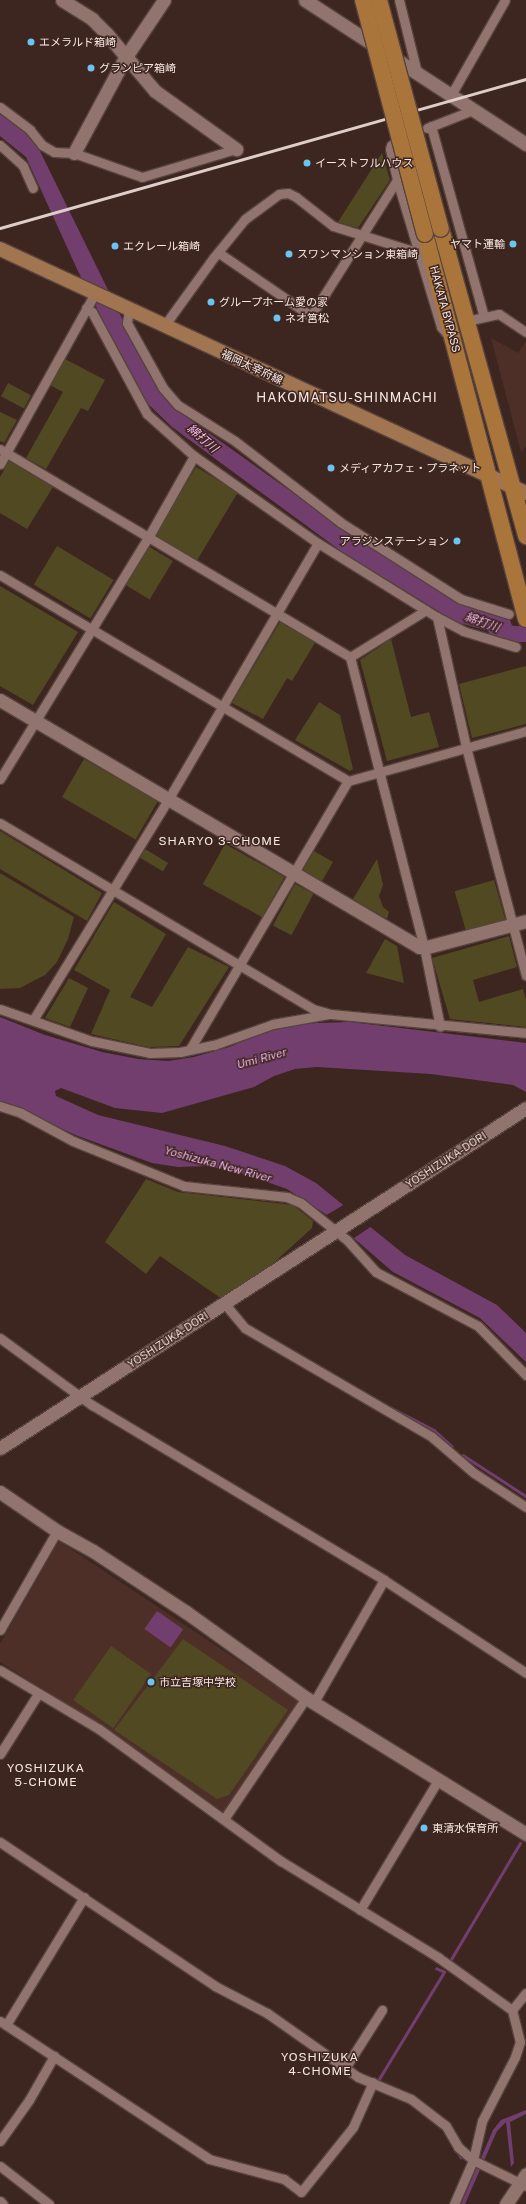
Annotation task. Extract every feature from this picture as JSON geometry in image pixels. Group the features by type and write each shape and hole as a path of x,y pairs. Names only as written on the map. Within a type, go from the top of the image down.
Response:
{"highway":[{"name":"HAKATA BYPASS","path":"362,0 454,342 526,618"},
{"name":"HAKATA BYPASS","path":"379,0 466,321 520,490 526,536"}],"main road":[{"name":"福岡太宰府線","path":"0,249 89,297 126,308 520,490"}],"street":[{"path":"62,0 92,19 107,34 125,58 155,91 236,149"},
{"path":"74,153 125,58 164,0"},
{"path":"305,0 526,144"},
{"path":"399,0 417,73"},
{"path":"451,95 505,0"},
{"path":"0,108 30,130 42,145 54,152 74,153 142,177 236,149"},
{"path":"473,110 429,127 484,317"},
{"path":"0,145 24,166 33,188"},
{"path":"391,145 390,149 397,180 441,327 454,342"},
{"path":"219,253 311,316 397,180"},
{"path":"164,326 214,256 219,253 245,220 279,194 288,194 296,197 333,226 419,253"},
{"path":"0,464 3,450 89,297"},
{"path":"89,297 92,312 147,414 194,456 318,543 437,617 463,631 516,647"},
{"path":"126,308 128,323 162,388 178,405 235,441 340,522 461,600 509,614"},
{"path":"466,321 499,314 526,332"},
{"path":"3,450 350,657 424,947 440,1026"},
{"path":"0,779 34,720 149,536 194,456"},
{"path":"34,1020 169,798 276,612 318,543"},
{"path":"0,575 348,781"},
{"path":"350,657 426,610"},
{"path":"437,617 466,747 520,923 526,974"},
{"path":"0,700 169,798 419,947 520,923"},
{"path":"190,1048 348,781 379,770 526,731"},
{"path":"0,823 314,1009 330,1014 440,1026 526,1033"},
{"path":"0,1009 92,1041 150,1053 180,1052 190,1048 214,1045 273,1024 330,1014"},
{"path":"0,1106 21,1113 73,1141 184,1186 219,1188 287,1197 301,1203 347,1240 376,1272 478,1326 526,1375"},
{"name":"YOSHIZUKA-DORI","path":"0,1448 82,1397 224,1303 526,1108"},
{"path":"224,1303 245,1328 432,1437 474,1473 526,1507"},
{"path":"0,1338 82,1397 384,1580 526,1673"},
{"path":"0,1492 57,1531 93,1551 186,1612 310,1700 526,1834"},
{"path":"0,1630 57,1531"},
{"path":"224,1819 310,1700 384,1580"},
{"path":"0,1670 99,1729 281,1861 439,1958 512,2010 520,2042 515,2057 482,2121 477,2162 454,2204"},
{"path":"0,1754 38,1694"},
{"path":"360,1910 438,1780"},
{"path":"0,1842 216,1986 267,2013 358,2077 373,2082 417,2103 446,2126 458,2147 477,2162 524,2181 506,2204"},
{"path":"84,1897 3,2023 209,2159 284,2179 301,2192 354,2127 373,2082"},
{"path":"512,2010 526,1993"},
{"path":"345,2068 382,2010"},
{"path":"0,2141 29,2100 54,2056"},
{"path":"0,2166 50,2204"},
{"path":"0,2201 3,2204"}],"shaded area":[{"path":"382,153 390,180 358,228 338,222"},
{"path":"491,338 518,353 526,341 526,446 521,452"},
{"path":"65,359 105,380 88,411 81,408 46,469 26,458 63,392 50,385"},
{"path":"8,383 31,395 24,408 1,396"},
{"path":"0,412 17,420 4,443 0,441"},
{"path":"9,461 53,487 27,529 0,513 0,477"},
{"path":"196,467 238,492 197,561 155,536"},
{"path":"57,546 114,580 90,619 34,585"},
{"path":"148,546 173,561 150,600 125,585"},
{"path":"0,586 78,632 33,705 0,686"},
{"path":"280,622 316,641 292,681 287,678 263,719 232,703"},
{"path":"391,639 411,717 429,712 439,747 387,761 360,660"},
{"path":"526,666 526,724 472,738 459,684"},
{"path":"319,702 340,715 353,769 350,771 295,740"},
{"path":"84,759 158,802 136,840 62,797"},
{"path":"0,831 102,893 87,921 0,869"},
{"path":"225,844 284,877 262,917 203,884"},
{"path":"145,849 168,863 163,871 140,858"},
{"path":"314,851 333,862 321,883 302,872"},
{"path":"377,859 383,885 379,896 383,907 389,912 387,919 353,899"},
{"path":"0,873 74,917 68,939 57,962 45,975 20,988 0,989"},
{"path":"494,880 505,919 466,931 455,891"},
{"path":"295,884 314,894 291,935 273,925"},
{"path":"114,902 166,934 130,997 152,1007 188,947 229,967 179,1046 148,1047 91,1034 110,990 74,970"},
{"path":"509,936 517,967 473,980 479,1002 523,989 526,1000 526,1027 450,1019 432,958"},
{"path":"385,939 397,946 404,983 366,973"},
{"path":"69,978 88,988 70,1027 45,1018"},
{"path":"146,1179 178,1192 293,1205 313,1221 312,1228 267,1269 222,1299 160,1256 146,1274 105,1242"},
{"name":"市立吉塚中学校","path":"59,1541 300,1702 225,1813 115,1734 0,1662 0,1644"},
{"path":"183,1639 288,1710 229,1795 217,1799 114,1730"},
{"path":"111,1646 151,1674 113,1728 73,1700"}],"water":[{"path":"0,112 15,122 35,141 138,351 160,390 175,409 362,542 465,604 508,616 518,639 456,622 345,554 172,427 143,399 77,269 26,157 0,136"},
{"path":"0,1017 45,1035 102,1052 138,1059 168,1061 194,1057 229,1047 286,1024 350,1022 526,1043 526,1092 513,1085 431,1074 317,1067 295,1069 274,1076 254,1087 162,1113 115,1108 61,1088 55,1091 56,1096 98,1115 225,1146 285,1166 316,1183 405,1255 497,1305 526,1333 526,1362 480,1318 393,1272 327,1215 287,1189 238,1172 206,1166 178,1167 152,1163 78,1136 0,1101"},
{"path":"157,1611 183,1629 171,1647 144,1629"},
{"path":"526,2110 526,2114 510,2122 514,2163 511,2167 506,2122 497,2131 465,2204 461,2204 493,2130 501,2120"}],"pier":[{"path":"345,1204 372,1226 351,1240 325,1216"}],"waterway":[{"name":"綿打川","path":"496,629 513,634 526,634"},
{"path":"386,1405 434,1430 452,1446"},
{"path":"463,1455 526,1496"},
{"path":"450,1961 520,1843"},
{"path":"379,2079 444,1972 437,1969"},
{"path":"458,2152 461,2157"}],"railway":[{"path":"0,228 526,79"}],"place":[{"name":"エメラルド箱崎","path":"31,42"},
{"name":"グランピア箱崎","path":"91,68"},
{"name":"イーストフルハウス","path":"307,163"},
{"name":"ヤマト運輸","path":"513,244"},
{"name":"エクレール箱崎","path":"115,246"},
{"name":"スワンマンション東箱崎","path":"289,254"},
{"name":"グループホーム愛の家","path":"211,302"},
{"name":"ネオ筥松","path":"277,318"},
{"name":"メディアカフェ・プラネット","path":"331,468"},
{"name":"アラジンステーション","path":"457,541"},
{"name":"市立吉塚中学校","path":"151,1682"},
{"name":"東清水保育所","path":"424,1828"}],"district":[{"name":"HAKOMATSU-SHINMACHI","path":"347,398"},
{"name":"SHARYO 3-CHOME","path":"220,842"},
{"name":"YOSHIZUKA 5-CHOME","path":"46,1776"},
{"name":"YOSHIZUKA 4-CHOME","path":"320,2065"}],"water label":[{"name":"Umi River","path":"262,1059"},
{"name":"Yoshizuka New River","path":"218,1165"}]}
